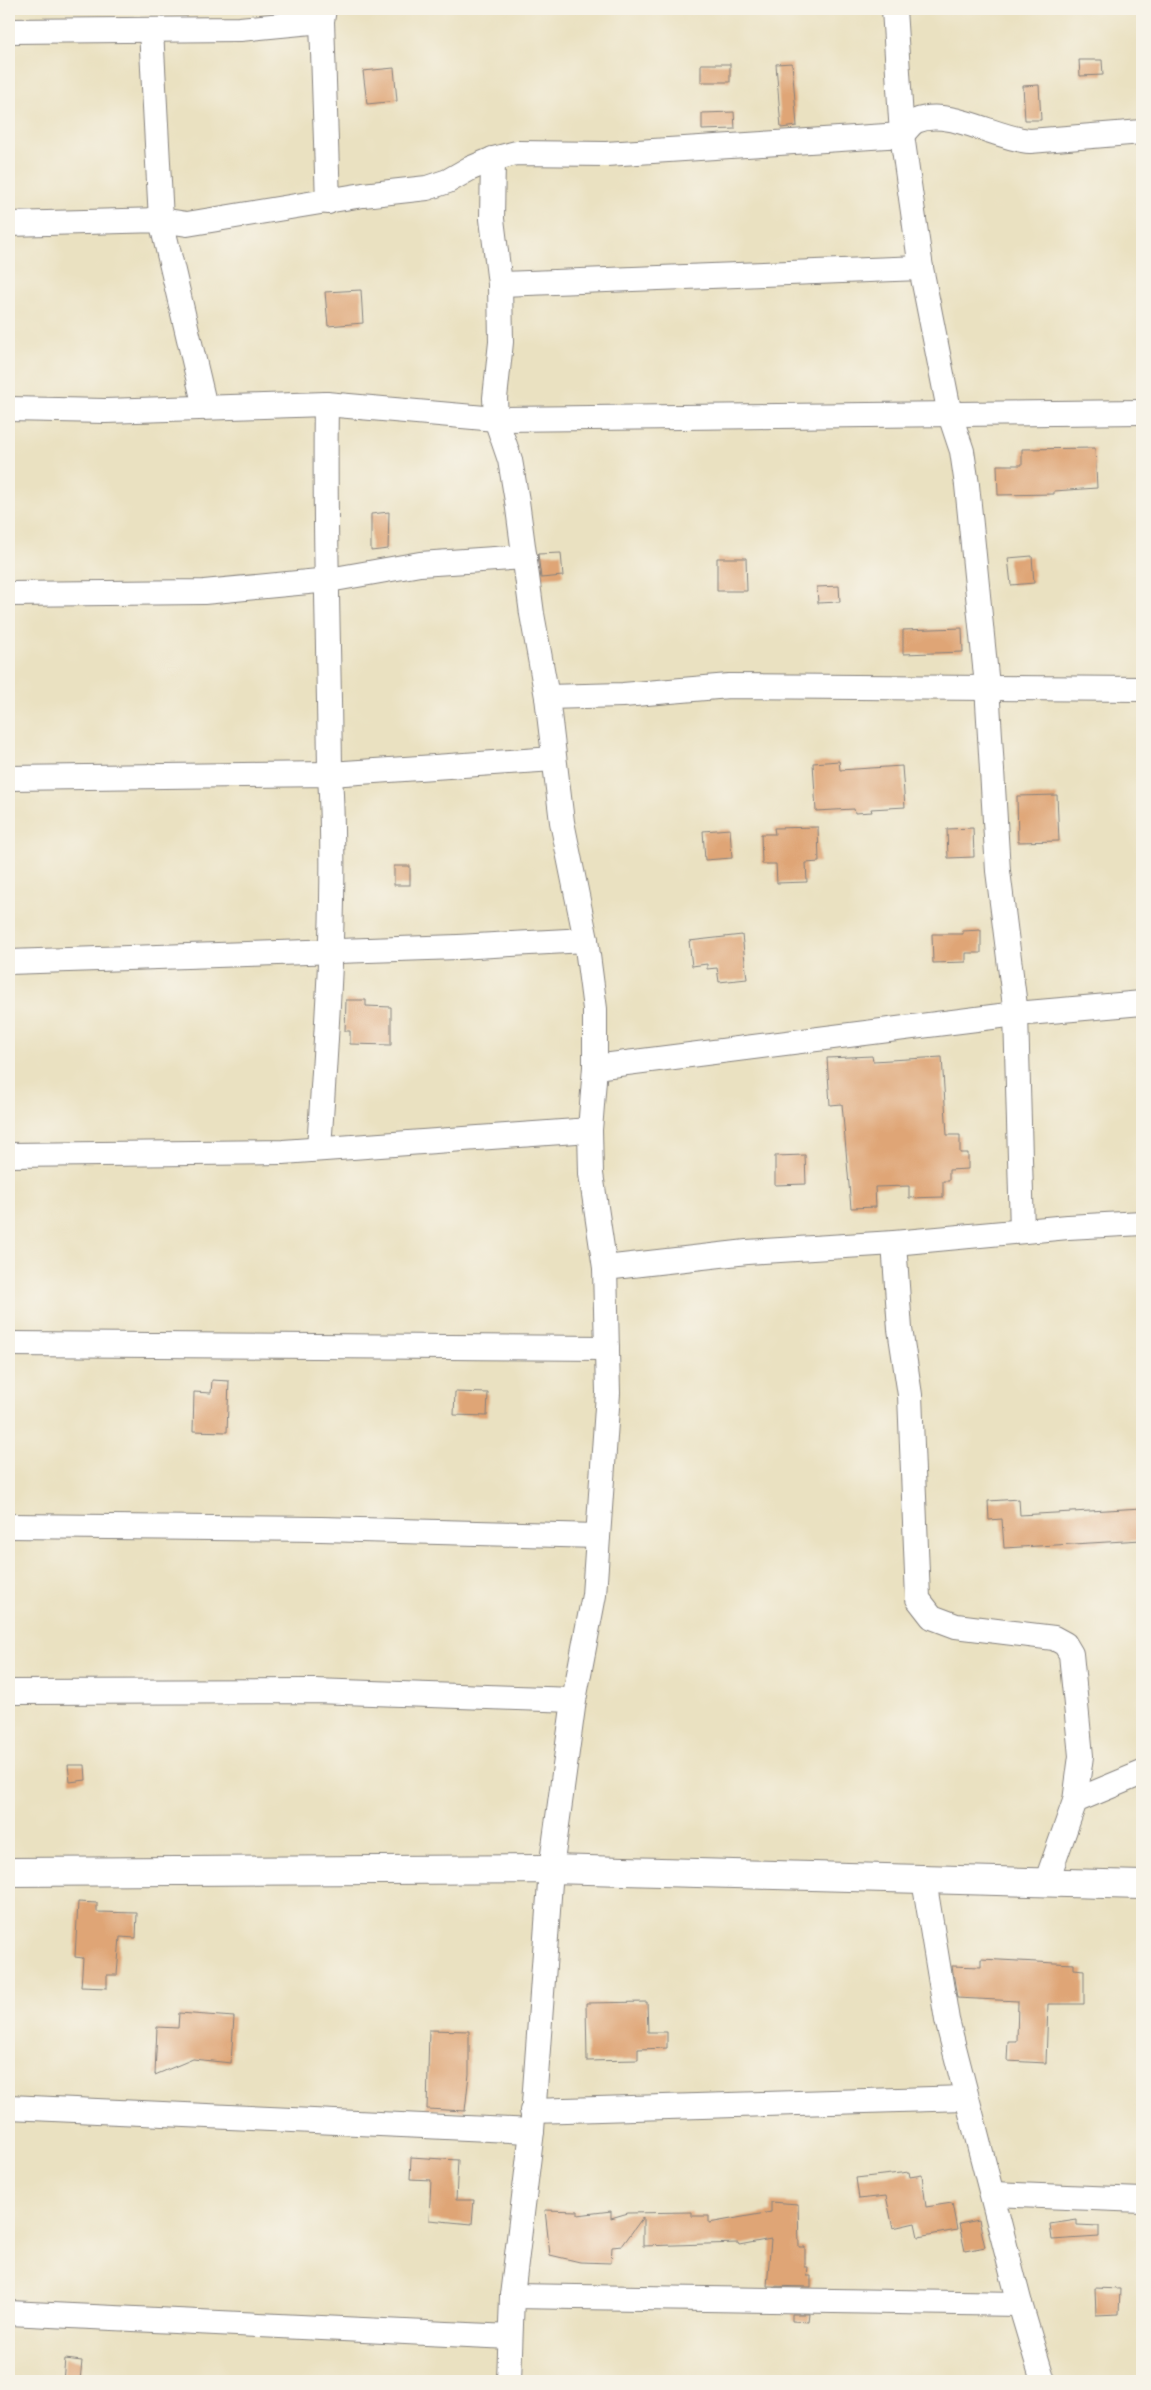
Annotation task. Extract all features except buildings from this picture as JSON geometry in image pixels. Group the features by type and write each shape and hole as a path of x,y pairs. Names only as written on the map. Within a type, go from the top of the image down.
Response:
{"street":[{"path":"894,9 902,136 921,268 950,415 962,451 967,485 987,686 998,870 1016,1014 1022,1231"},
{"path":"9,31 240,29 323,15 328,202"},
{"path":"151,30 161,220 205,407"},
{"path":"9,224 161,220 187,224 427,188 448,181 469,169 493,159 516,153 606,154 902,136 914,122 932,118 965,123 1014,140 1030,141 1142,132"},
{"path":"493,159 492,219 500,284 501,342 494,398 496,419 510,460 532,614 547,697 562,822 586,940 596,1009 595,1067 590,1130 591,1174 606,1268 608,1393 594,1595 574,1700 550,1869 532,2121 512,2296 509,2381"},
{"path":"500,284 921,268"},
{"path":"320,1149 331,951 334,837 330,774 325,487 326,404"},
{"path":"9,410 105,411 326,404 496,419 1142,412"},
{"path":"9,594 204,592 328,580 420,564 525,557"},
{"path":"547,697 623,695 729,686 987,686 1142,689"},
{"path":"9,778 330,774 554,759"},
{"path":"9,962 586,940"},
{"path":"595,1067 1016,1014 1142,1003"},
{"path":"9,1155 283,1152 590,1130"},
{"path":"606,1268 747,1252 894,1243 1022,1231 1142,1223"},
{"path":"894,1243 900,1329 910,1395 918,1599 932,1618 956,1626 1054,1638 1065,1644 1071,1654 1081,1756 1075,1801 1046,1883"},
{"path":"9,1344 607,1348"},
{"path":"9,1526 321,1529 598,1536"},
{"path":"9,1692 314,1691 574,1700"},
{"path":"1075,1801 1142,1773"},
{"path":"9,1872 550,1869 1142,1885"},
{"path":"924,1880 947,2020 1020,2304 1043,2381"},
{"path":"9,2107 532,2121 966,2098"},
{"path":"993,2194 1142,2200"},
{"path":"512,2296 1020,2304"},
{"path":"9,2313 510,2337"}]}
